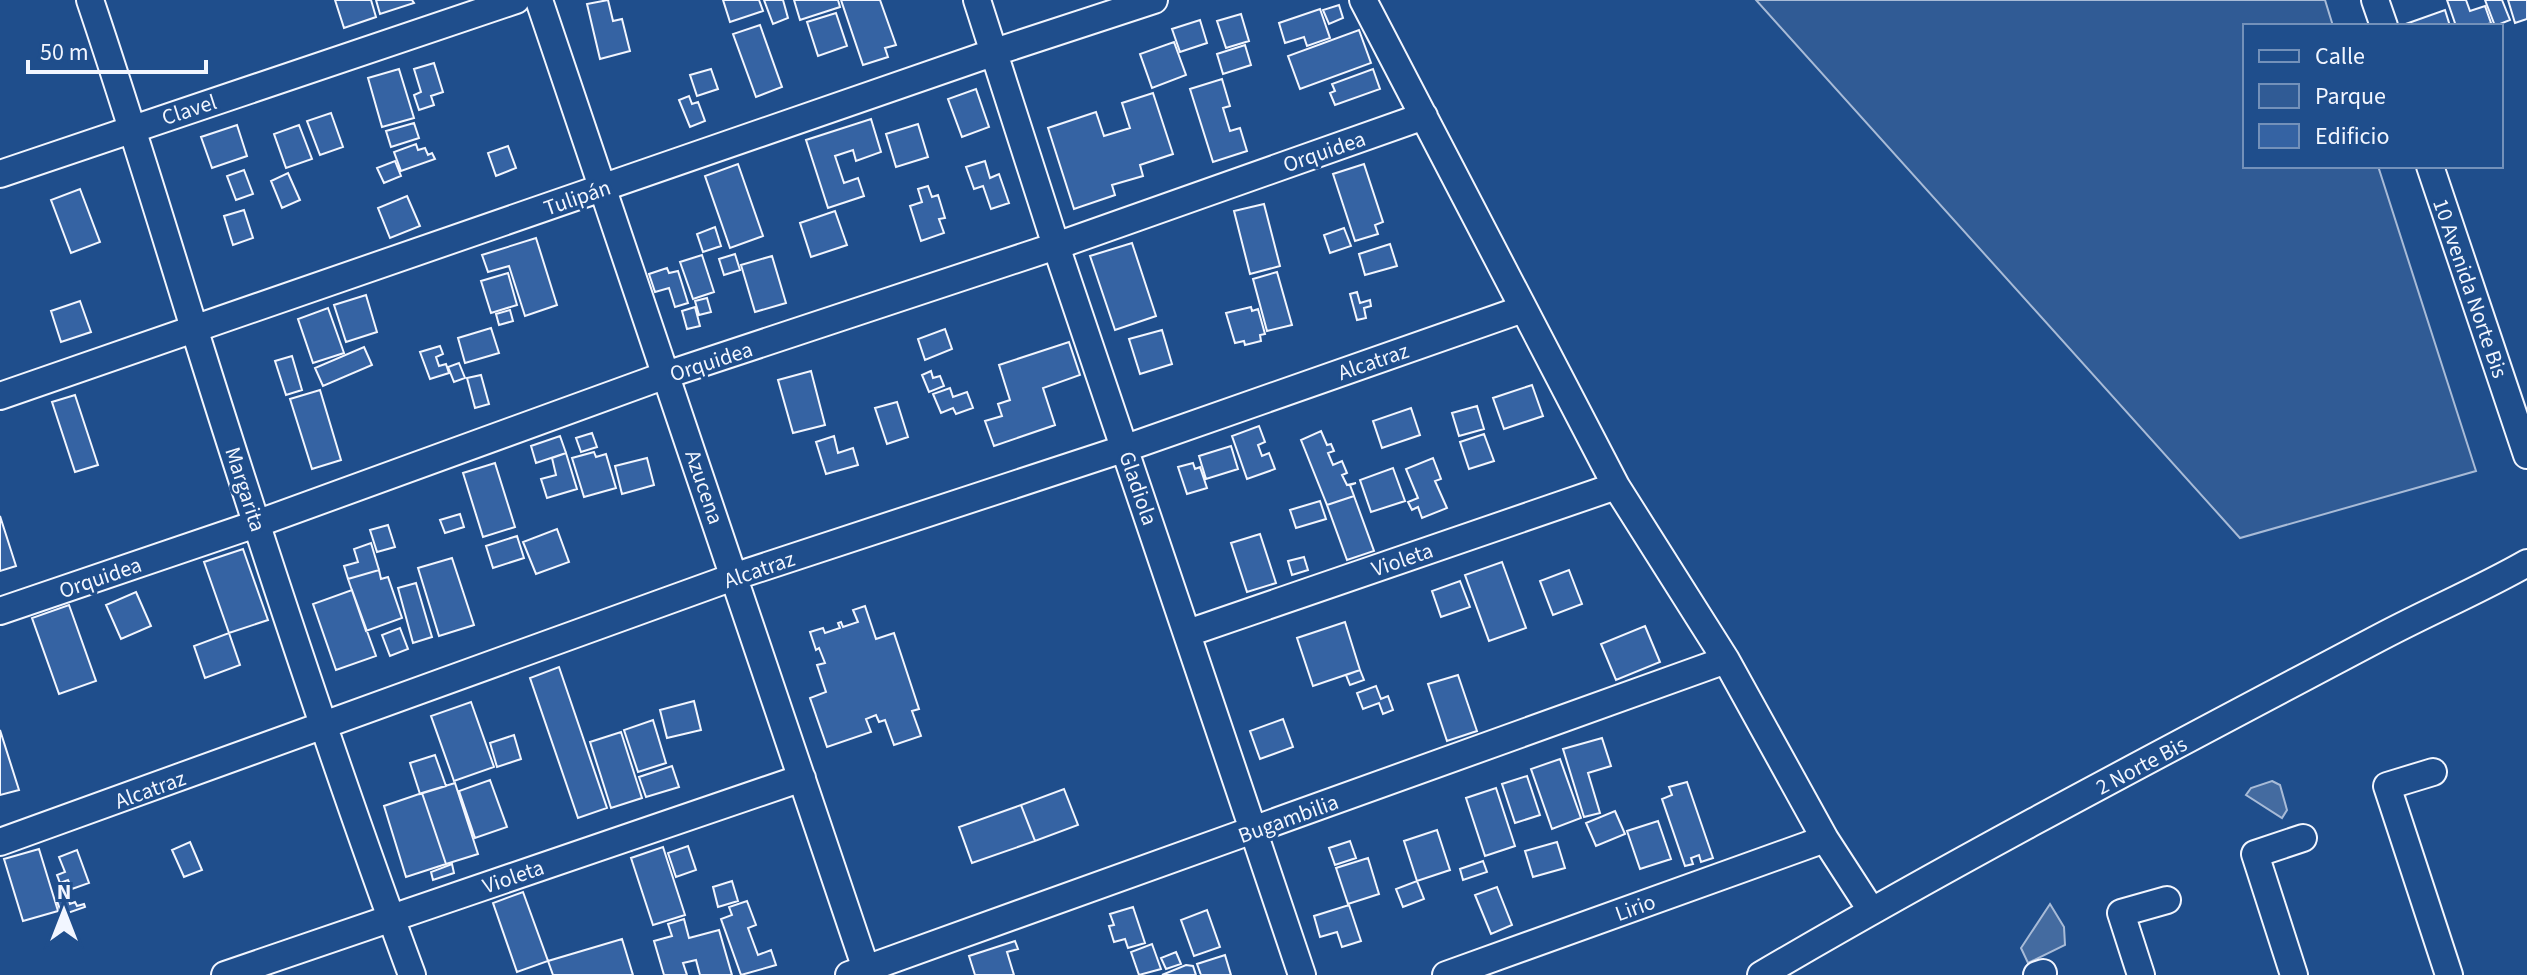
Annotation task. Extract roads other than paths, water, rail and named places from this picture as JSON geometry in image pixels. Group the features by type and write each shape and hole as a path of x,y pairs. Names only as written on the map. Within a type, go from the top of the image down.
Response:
{"street":[{"name":"Margarita","path":"90,0 133,127 256,524 412,975"},
{"name":"Clavel","path":"0,174 516,0"},
{"name":"Azucena","path":"539,0 601,189 736,576 861,973"},
{"name":"Gladiola","path":"977,0 1056,246 1302,975"},
{"name":"Tulipán","path":"0,396 995,52 1154,0"},
{"path":"1363,0 1616,486 1726,660 1825,839 1871,910"},
{"path":"2375,0 2383,24"},
{"name":"Orquidea","path":"0,611 256,524 666,375 1056,246 1424,116"},
{"name":"10 Avenida Norte Bis","path":"2431,168 2527,455"},
{"name":"Alcatraz","path":"0,842 736,576 1126,448 1523,309"},
{"name":"Violeta","path":"1188,633 1616,486"},
{"name":"2 Norte Bis","path":"1761,975 1871,910 2433,609 2527,563"},
{"name":"Bugambilia","path":"861,973 1726,660"},
{"path":"2433,772 2387,786 2449,975"},
{"name":"Violeta","path":"225,975 802,778"},
{"path":"2294,975 2255,854 2303,838"},
{"name":"Lirio","path":"1446,975 1825,839"},
{"path":"2141,975 2121,913 2167,900"}]}
